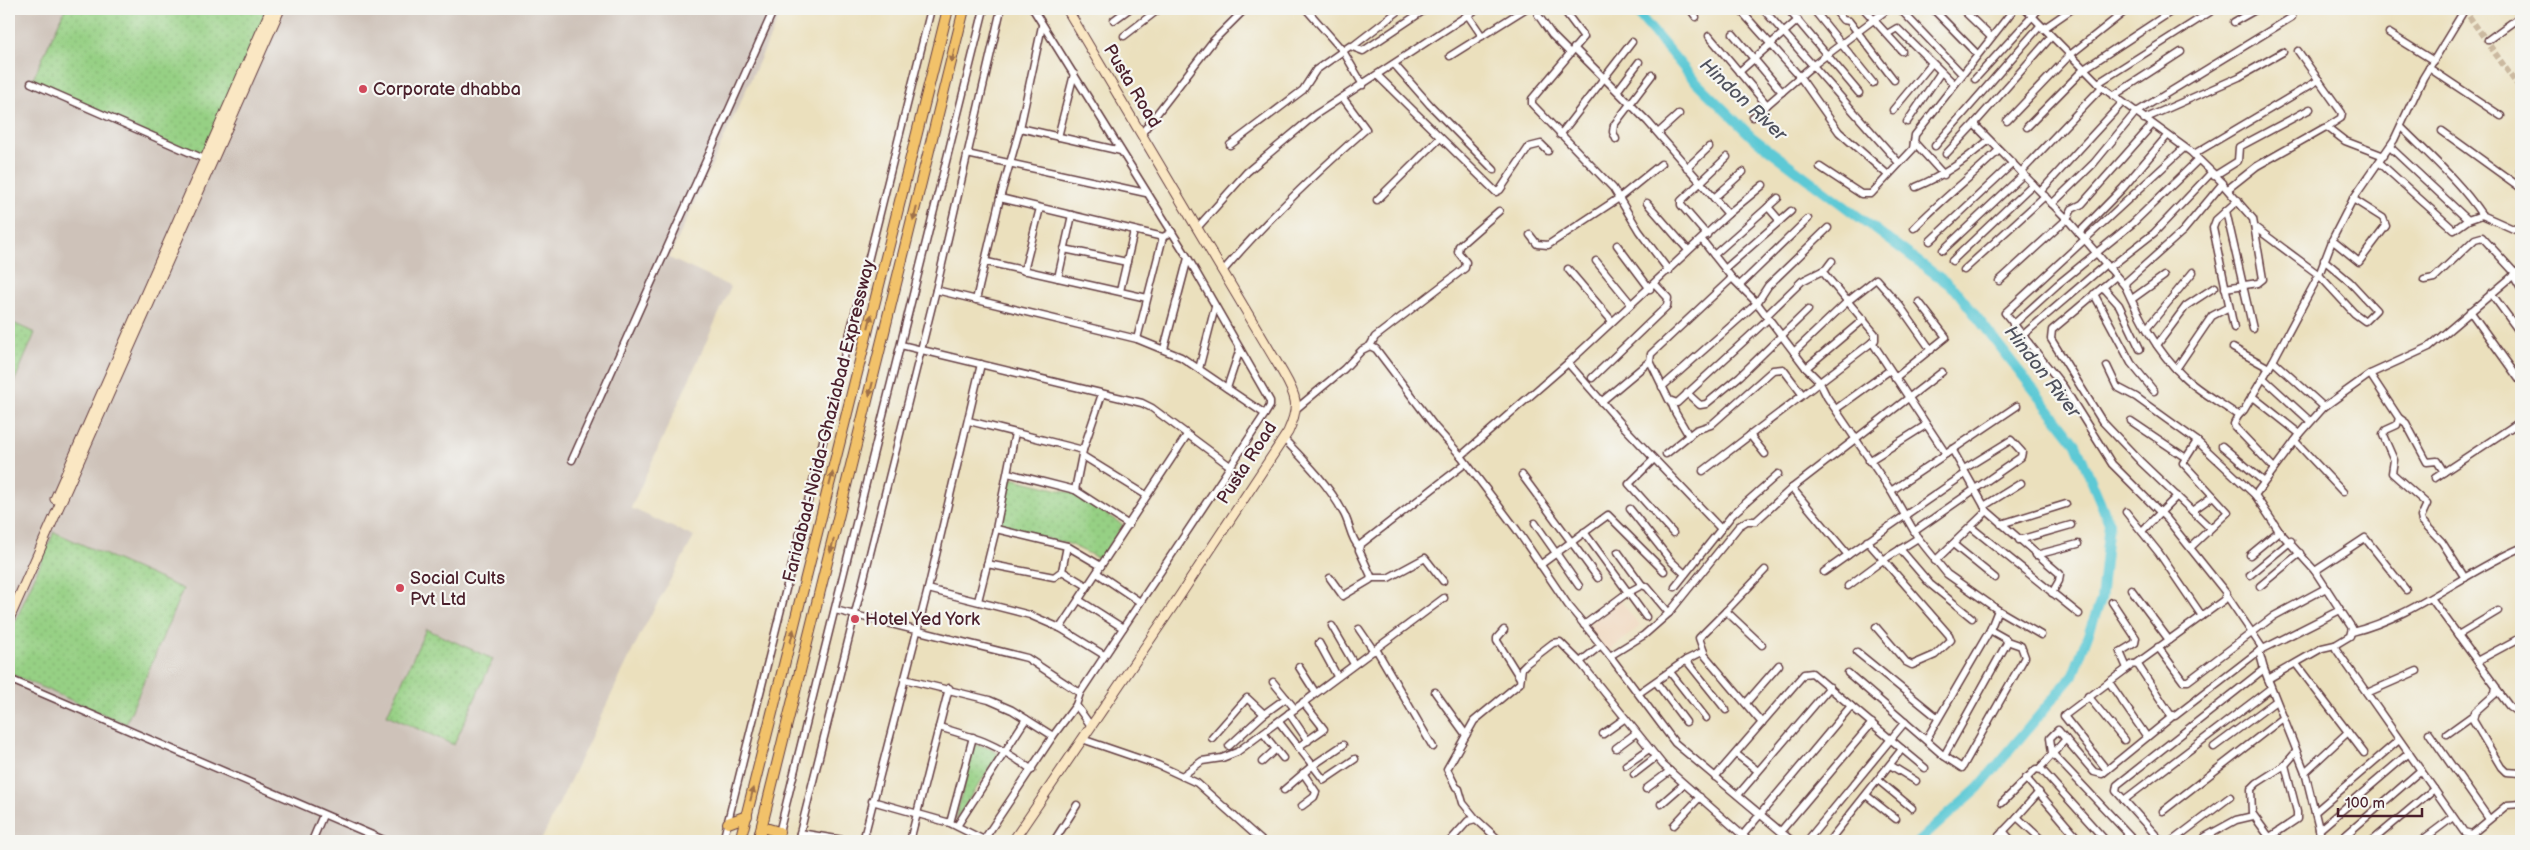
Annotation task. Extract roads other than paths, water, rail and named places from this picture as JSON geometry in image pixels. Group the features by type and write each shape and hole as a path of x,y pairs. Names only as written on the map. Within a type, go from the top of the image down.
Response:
{"main road":[{"name":"Faridabad-Noida-Ghaziabad Expressway","path":"740,841 948,9"},
{"name":"Faridabad-Noida-Ghaziabad Expressway","path":"758,841 964,9"},
{"path":"728,824 746,816"},
{"path":"762,827 778,837"}],"street":[{"path":"9,619 208,161 271,9"},
{"path":"9,604 208,161 280,9"},
{"path":"572,460 774,9"},
{"path":"723,841 931,9"},
{"path":"778,837 984,9"},
{"path":"798,841 936,290 1001,9"},
{"path":"872,801 950,823 984,841 1053,736 1076,705 1080,693 1104,655 1270,406 1268,395 1188,258 1033,9"},
{"name":"Pusta Road","path":"1013,841 1284,439 1296,409 1294,392 1067,9"},
{"path":"1114,20 1130,9"},
{"path":"1124,36 1159,9"},
{"path":"1142,133 1213,41 1243,9"},
{"path":"1306,9 1343,51 1363,85"},
{"path":"1230,145 1303,90 1316,70 1353,46 1401,9"},
{"path":"1353,46 1358,51 1364,52 1426,9"},
{"path":"1197,228 1247,172 1315,115 1477,9"},
{"path":"1450,56 1525,9"},
{"path":"1562,9 1583,34 1582,40 1571,50 1531,101 1560,135 1596,170 1619,198 1639,231 1669,271"},
{"path":"1690,9 1696,17"},
{"path":"1764,9 1899,163"},
{"path":"1788,9 1859,92"},
{"path":"1813,9 1843,43 1873,82"},
{"path":"1834,9 1858,33 1894,80"},
{"path":"1864,9 1902,51"},
{"path":"1753,117 1812,66 1888,9"},
{"path":"1900,9 1962,74"},
{"path":"1933,9 1977,54"},
{"path":"1962,9 1991,37"},
{"path":"1820,168 1866,195 1912,149 1915,135 2014,9"},
{"path":"2024,9 2100,85 2152,126 2196,157 2250,212 2256,228 2263,279 2258,283 2225,288"},
{"path":"1975,79 2030,16 2039,9"},
{"path":"1935,146 2041,28 2072,9"},
{"path":"2007,121 2070,55 2128,9"},
{"path":"2027,127 2084,70 2175,9"},
{"path":"2234,22 2257,9"},
{"path":"2274,468 2234,424 2273,362 2319,275 2332,240 2353,199 2390,147 2429,68 2465,9"},
{"path":"1742,12 1800,77 1838,132 1888,175"},
{"path":"1943,250 2022,173 2100,85 2210,12"},
{"path":"1467,14 1482,36"},
{"path":"1538,15 1552,35 1618,90 1728,214"},
{"path":"2488,40 2521,16"},
{"path":"2052,204 2094,163 2135,113 2292,18"},
{"path":"1739,72 1798,20"},
{"path":"976,300 987,262 1008,164 1020,128 1042,26"},
{"path":"1887,34 1897,28 1954,84"},
{"path":"2389,33 2434,61"},
{"path":"1733,34 1782,92"},
{"path":"1709,36 1767,105"},
{"path":"1946,154 2051,37"},
{"path":"1560,135 1632,42"},
{"path":"2125,286 2126,282 2184,231 2225,187 2257,166 2341,118 2342,113 2298,51"},
{"path":"2113,96 2181,52"},
{"path":"2144,119 2238,77 2283,52"},
{"path":"1618,90 1639,62"},
{"path":"1893,110 1932,63"},
{"path":"1394,64 1430,105 1494,170"},
{"path":"2429,68 2501,116"},
{"path":"1907,122 1941,72"},
{"path":"1058,137 1074,74"},
{"path":"1616,139 1613,128 1652,74"},
{"path":"1377,75 1496,192 1500,190 1529,147 1541,144 1548,151"},
{"path":"2013,325 2057,285 2133,223 2196,157 2319,80"},
{"path":"31,83 208,161"},
{"path":"1223,271 1275,212 1366,129 1343,98"},
{"path":"1964,270 2043,194 2122,103"},
{"path":"2023,335 2108,266 2154,233 2213,174 2238,161 2240,147 2310,109"},
{"path":"1658,133 1679,114"},
{"path":"1976,122 1978,129 2067,219 2125,286 2157,345 2184,378 2238,416"},
{"path":"1999,281 2067,219 2070,212 2082,204 2152,126"},
{"path":"2327,127 2345,141 2382,159 2452,230 2456,230 2468,220 2482,215"},
{"path":"2401,127 2458,184 2482,215 2520,232"},
{"path":"1020,128 1122,151"},
{"path":"2442,131 2521,188"},
{"path":"2079,233 2123,188 2167,136"},
{"path":"1377,200 1440,138"},
{"path":"1916,186 1944,175 1962,164 1989,140"},
{"path":"1914,142 1944,175"},
{"path":"1687,168 1709,147"},
{"path":"2390,147 2468,220"},
{"path":"2184,148 2006,311 2006,316 2023,335 2082,414 2112,464 2161,513 2191,547 2252,633 2261,650 2264,669 2305,772 2322,841"},
{"path":"1914,228 1941,199 1972,176 1999,150"},
{"path":"967,154 1146,193"},
{"path":"1727,156 1680,203 1705,237 1714,255 1732,278 1757,302 1767,318 1806,368 1819,381 1869,461 1906,514 1918,538 1935,560 1957,582 1998,610 2041,635"},
{"path":"1930,241 2013,163"},
{"path":"1530,235 1537,244 1548,245 1619,198 1662,164"},
{"path":"1714,198 1743,172"},
{"path":"1952,261 2033,184"},
{"path":"1461,456 1568,363 1669,271 1688,250 1763,185"},
{"path":"1000,198 1163,237 1172,232"},
{"path":"1714,255 1778,198"},
{"path":"2332,240 2358,262 2386,226 2386,221 2383,218 2353,199"},
{"path":"2234,328 2213,224 2238,200"},
{"path":"1647,203 1688,250"},
{"path":"1768,207 1780,221"},
{"path":"1024,271 1040,208"},
{"path":"1296,409 1344,369 1362,350 1370,346 1374,337 1465,268 1467,265 1458,252 1459,246 1500,211"},
{"path":"1725,269 1791,211"},
{"path":"2226,211 2252,329"},
{"path":"1058,278 1072,215"},
{"path":"1740,285 1808,219"},
{"path":"1662,387 1757,302 1768,286 1828,228"},
{"path":"2256,228 2319,275 2354,313 2365,321 2376,310 2350,282 2324,260"},
{"path":"1120,291 1134,231"},
{"path":"1137,339 1163,237"},
{"path":"2424,280 2434,278 2475,239 2482,237 2514,274 2521,288"},
{"path":"1592,378 1667,306 1668,298 1652,286 1617,245"},
{"path":"1064,249 1127,262"},
{"path":"1164,350 1188,258"},
{"path":"1596,261 1631,304"},
{"path":"1671,402 1677,403 1767,318 1802,281 1822,271 1832,261"},
{"path":"987,262 1147,298"},
{"path":"1568,269 1612,321"},
{"path":"2254,495 2310,421 2324,407 2370,374 2429,347 2521,269"},
{"path":"1703,472 1872,342 1875,334 1822,271"},
{"path":"2147,328 2193,272"},
{"path":"2116,276 2052,330 2051,339 2102,421 2141,462 2210,528"},
{"path":"2132,299 2164,276"},
{"path":"1689,436 1674,412 1671,402 1662,387 1650,361 1651,354 1732,278"},
{"path":"1794,352 1871,281 1878,280 1932,350"},
{"path":"2103,287 2118,305 2140,349"},
{"path":"2157,345 2186,306 2215,287"},
{"path":"936,290 1137,339 1164,350 1199,369 1265,414"},
{"path":"2491,293 2521,334"},
{"path":"2094,294 2131,363 2154,390"},
{"path":"1896,378 1932,350 1946,336 1919,302"},
{"path":"1199,369 1215,307"},
{"path":"2176,369 2212,316 2229,307"},
{"path":"1687,393 1700,405 1706,404 1740,376 1781,334 1808,310"},
{"path":"2470,311 2521,382"},
{"path":"1806,368 1864,319"},
{"path":"1872,342 1946,454"},
{"path":"901,345 1147,405 1230,466"},
{"path":"1370,346 1376,349 1435,427 1461,456 1600,646 1639,693 1675,743 1792,841"},
{"path":"2233,348 2269,368"},
{"path":"1227,388 1240,349"},
{"path":"1601,402 1650,361"},
{"path":"2273,362 2324,407"},
{"path":"1568,363 1601,402 1721,529"},
{"path":"863,841 916,629 928,589 981,364"},
{"path":"2107,366 2117,387 2136,397 2197,441 2254,495 2279,530 2291,541 2315,571 2352,632"},
{"path":"1666,454 1700,428 1711,426 1773,370 1783,369 1788,372 1802,394"},
{"path":"1836,409 1890,370"},
{"path":"1610,656 1644,635 1669,613 1739,526 1747,521 1756,521 1792,488 1942,372"},
{"path":"2370,374 2399,418 2406,422 2427,462 2437,461 2444,472"},
{"path":"2263,378 2310,421"},
{"path":"1075,490 1083,453 1102,394"},
{"path":"2252,396 2300,434"},
{"path":"1891,491 2017,406"},
{"path":"2399,418 2397,425 2386,430 2384,435 2394,460 2392,473 2427,504 2421,517 2422,521 2442,542 2465,578"},
{"path":"969,421 1083,453 1146,495"},
{"path":"2130,421 2186,458"},
{"path":"2435,478 2521,421"},
{"path":"1869,461 1926,426"},
{"path":"978,601 996,529 1015,433"},
{"path":"1060,628 1187,435"},
{"path":"1750,435 1765,454"},
{"path":"1284,439 1324,483 1343,511 1371,578"},
{"path":"1824,572 1964,471 2011,440 2022,452 2022,457 1915,531"},
{"path":"2191,547 2228,512 2184,467 2183,464 2197,441"},
{"path":"2295,441 2342,492"},
{"path":"2222,446 2263,482"},
{"path":"1952,450 1985,508 2036,555 2060,574 2060,581 2052,592"},
{"path":"1654,459 1629,484 1673,533"},
{"path":"1359,547 1466,463"},
{"path":"1008,473 1075,490 1129,525"},
{"path":"1675,586 1732,515 1778,474"},
{"path":"1522,475 1598,578"},
{"path":"1935,560 1954,544 1985,508 2021,483"},
{"path":"1792,488 1848,555"},
{"path":"2142,530 2177,496"},
{"path":"2192,511 2213,496"},
{"path":"2001,524 2066,504"},
{"path":"1630,509 1671,561 1686,574"},
{"path":"2126,512 2142,530 2202,616"},
{"path":"1732,515 1739,526"},
{"path":"1540,565 1605,516 1610,516 1664,572"},
{"path":"1535,523 1579,586"},
{"path":"2019,540 2071,525"},
{"path":"1970,527 2079,614"},
{"path":"996,529 1067,546 1101,566"},
{"path":"2250,555 2279,530"},
{"path":"1584,532 1646,617"},
{"path":"1848,586 1883,560 1918,538"},
{"path":"2315,571 2365,538 2406,590"},
{"path":"1867,541 1949,635 1951,640 1935,655 1912,665 1906,662 1876,627"},
{"path":"2250,575 2291,541"},
{"path":"1954,544 1995,578"},
{"path":"2036,555 2078,544"},
{"path":"987,564 1054,577 1062,571 1067,546"},
{"path":"2268,679 2322,648 2335,645 2352,632 2377,624 2431,598 2521,548"},
{"path":"1900,549 1930,584 1972,618"},
{"path":"1618,552 1642,585 1647,587 1669,613"},
{"path":"2260,586 2300,553"},
{"path":"1330,578 1342,596 1371,578 1388,578 1425,558 1443,581"},
{"path":"1762,723 1704,652 1699,638 1765,570"},
{"path":"1062,571 1087,586"},
{"path":"1097,573 1140,602"},
{"path":"1584,624 1627,593 1642,585"},
{"path":"2158,647 2185,682 2274,616 2326,588"},
{"path":"928,589 1030,615 1060,628 1104,655"},
{"path":"2131,589 2169,640"},
{"path":"2106,769 2064,716 2088,696 2127,668 2136,664 2227,596"},
{"path":"1182,776 1202,761 1233,754 1279,722 1315,692 1444,598"},
{"path":"2431,598 2496,690 2509,706 2521,714"},
{"path":"1079,600 1123,628"},
{"path":"2112,602 2136,638 2135,643 2120,652 2127,668"},
{"path":"835,610 1027,658 1080,693"},
{"path":"1926,740 1990,630 1998,610"},
{"path":"2135,841 2052,753 2050,738 2058,730 2094,772 2102,774 2172,716 2261,650 2340,610"},
{"path":"1726,611 1762,645"},
{"path":"2458,635 2498,611"},
{"path":"1332,626 1354,664"},
{"path":"1360,629 1375,650 1433,746"},
{"path":"1504,630 1497,638 1497,641 1521,679"},
{"path":"1848,673 1944,756 1962,768 2025,657 2021,646 2007,641 1990,630"},
{"path":"2477,661 2516,640"},
{"path":"1500,841 1476,819 1463,803 1460,789 1456,787 1446,769 1474,721 1521,679 1522,668 1557,641 1564,644 1580,662 1656,757 1749,841"},
{"path":"1944,756 2007,641"},
{"path":"1319,643 1337,676"},
{"path":"2335,645 2408,753 2468,835"},
{"path":"1580,662 1600,646"},
{"path":"1639,693 1686,660 1704,652"},
{"path":"1857,652 1938,718"},
{"path":"1686,660 1726,710"},
{"path":"2136,664 2172,716"},
{"path":"2296,664 2364,753"},
{"path":"1746,703 1779,666"},
{"path":"1299,667 1315,692"},
{"path":"2161,841 2116,791 2117,784 2264,669"},
{"path":"2367,693 2417,671"},
{"path":"1670,672 1706,718"},
{"path":"1715,778 1807,672 1812,673 1830,687 1925,768"},
{"path":"9,679 372,838 386,841"},
{"path":"904,679 948,688 1000,704 1053,736"},
{"path":"1274,682 1286,698 1308,740"},
{"path":"1656,682 1686,722"},
{"path":"2109,682 2147,737"},
{"path":"1738,795 1830,687"},
{"path":"910,841 948,688"},
{"path":"2124,800 2271,688"},
{"path":"2447,734 2472,716 2492,698 2496,690"},
{"path":"1435,692 1466,735"},
{"path":"2088,696 2124,740"},
{"path":"1212,738 1247,698 1264,714"},
{"path":"1229,746 1264,714 1286,698"},
{"path":"2214,748 2276,701"},
{"path":"1298,747 1322,732 1324,727 1302,702"},
{"path":"1076,705 1091,726"},
{"path":"1742,836 1851,706"},
{"path":"2472,716 2501,767 2506,772 2521,773"},
{"path":"2163,811 2283,718"},
{"path":"957,826 1026,719"},
{"path":"1603,734 1624,719"},
{"path":"1279,722 1324,780 1355,759"},
{"path":"1807,841 1905,722"},
{"path":"1781,831 1872,723"},
{"path":"939,727 973,737 1006,750 1032,770"},
{"path":"2305,772 2348,732"},
{"path":"1263,733 1283,758"},
{"path":"1616,748 1636,733"},
{"path":"2429,734 2489,819"},
{"path":"950,823 973,737"},
{"path":"1082,739 1182,776 1204,788 1262,841"},
{"path":"2002,803 2026,778 2039,769 2066,739"},
{"path":"2314,812 2399,740"},
{"path":"1284,790 1312,766 1343,745"},
{"path":"1262,762 1276,749"},
{"path":"1626,765 1649,749"},
{"path":"1831,840 1902,749"},
{"path":"2285,765 2297,812 2297,819 2267,840 2253,816 2251,789 2285,765 2296,752"},
{"path":"2319,830 2408,753"},
{"path":"1736,754 1758,772"},
{"path":"1634,774 1656,757"},
{"path":"1890,765 1916,781"},
{"path":"2039,769 2082,812 2106,841"},
{"path":"2339,841 2421,770"},
{"path":"1646,789 1670,771"},
{"path":"1302,806 1314,797 1316,792 1303,773"},
{"path":"2026,778 2080,841"},
{"path":"1878,780 1912,808"},
{"path":"1661,804 1684,784"},
{"path":"2372,841 2434,789"},
{"path":"1994,841 2039,792"},
{"path":"1866,795 1896,819"},
{"path":"1674,825 1700,796"},
{"path":"2172,841 2230,797"},
{"path":"2463,841 2507,804 2521,804"},
{"path":"1054,841 1077,805"},
{"path":"312,841 323,815"},
{"path":"2204,841 2205,837 2236,820 2253,816"},
{"path":"2017,817 2042,841"},
{"path":"2421,841 2453,817"},
{"path":"1450,841 1468,821 1476,819"},
{"path":"2002,831 2012,841"},
{"path":"800,833 849,841"}],"waterway":[{"name":"Hindon River","path":"1634,9 1694,80 1752,137 1955,289 2076,444 2109,523 2101,600 2073,675 1978,788 1919,841"}],"tunnel":[{"path":"2464,9 2521,90"}],"place":[{"name":"Corporate dhabba","path":"363,89"},
{"name":"Social Cults Pvt Ltd","path":"400,588"},
{"name":"Hotel Yed York","path":"855,619"}]}
